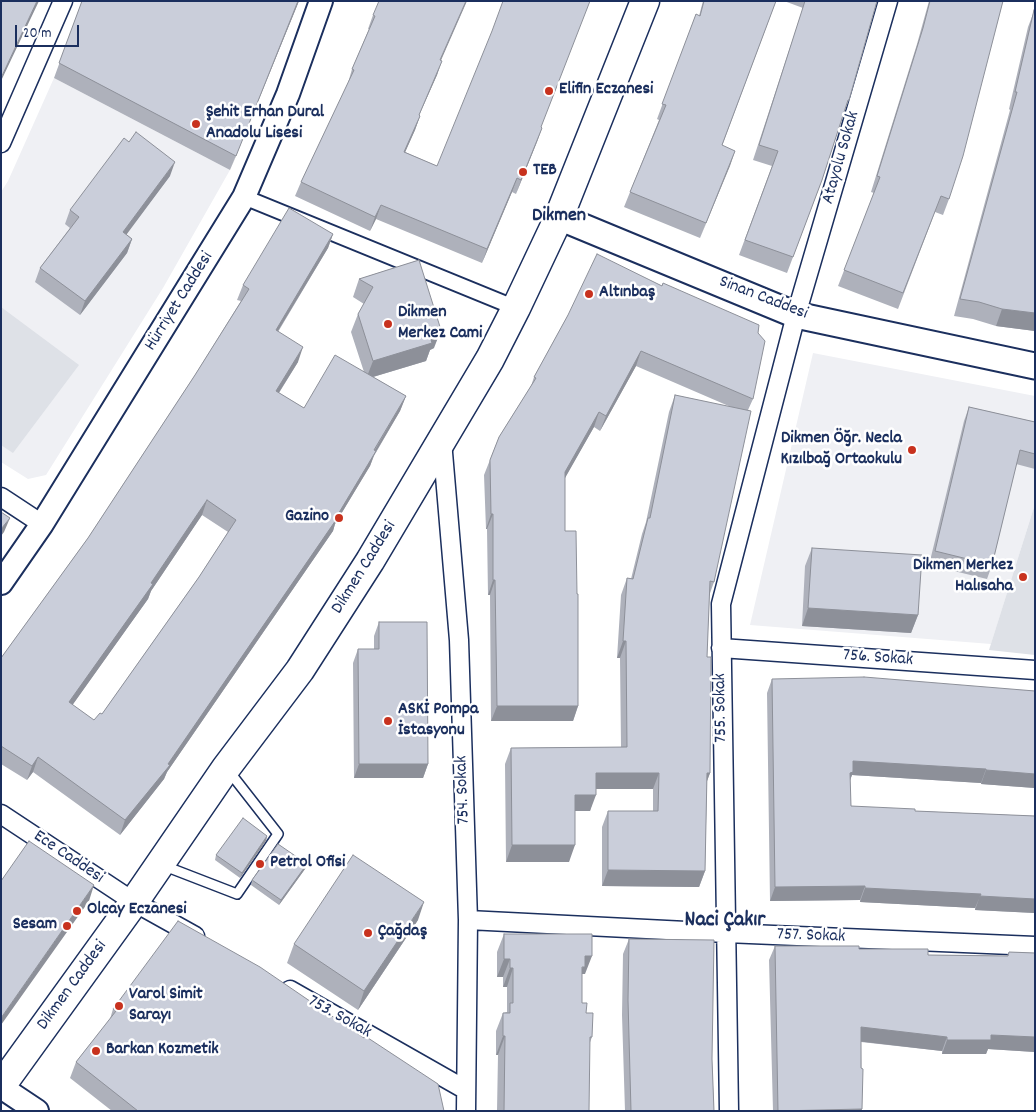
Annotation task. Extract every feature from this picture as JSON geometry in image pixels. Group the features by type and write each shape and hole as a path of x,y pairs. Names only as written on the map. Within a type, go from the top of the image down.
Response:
{"main road":[{"name":"Dikmen Caddesi","path":"1,1086 134,902 226,768 300,670 370,562 442,441 490,359 559,216 646,1"},
{"name":"Sinan Caddesi","path":"559,216 796,315 1035,366"}],"street":[{"path":"1,143 63,1"},
{"name":"Hürriyet Caddesi","path":"1,583 42,524 244,197 288,94 321,1"},
{"name":"Atayolu Sokak","path":"796,315 888,1"},
{"path":"244,197 516,308"},
{"name":"755. Sokak","path":"729,1111 721,604 796,315"},
{"name":"754. Sokak","path":"442,441 459,640 468,920 466,1111"},
{"path":"1,497 42,524"},
{"name":"756. Sokak","path":"721,648 1035,670"},
{"name":"Ece Caddesi","path":"1,814 134,902"},
{"path":"134,902 211,945"},
{"name":"757. Sokak","path":"468,920 1035,946"},
{"name":"753. Sokak","path":"279,984 466,1090"},
{"path":"1,1086 37,1111"}],"lane":[{"path":"159,864 237,894 278,834 226,768"}],"shaded area":[{"path":"54,78 230,170 163,288 46,475 28,479 1,462 1,192 8,181"},
{"path":"1,307 79,365 13,453 1,445"},
{"name":"Dikmen Öğr. Necla Kızılbağ Ortaokulu","path":"813,353 1035,396 1035,504 991,644 750,625"},
{"name":"Dikmen Merkez Halısaha","path":"1035,504 1035,655 989,650"}],"building":[{"path":"1,1 37,1 1,78"},
{"name":"Şehit Erhan Dural Anadolu Lisesi","path":"82,1 298,1 236,156 59,63"},
{"path":"379,1 466,1 440,60 442,61 404,152 437,166 503,1 590,1 521,180 517,178 487,249 381,205 375,217 301,182 354,70 352,69 375,16 373,15"},
{"path":"704,1 776,1 722,145 735,151 706,223 630,192 666,105 662,104 696,14 700,16"},
{"path":"805,1 877,1 849,100 793,257 745,240 778,151 759,145"},
{"path":"930,1 1003,1 963,156 949,199 941,196 903,293 844,270 880,177 877,176"},
{"path":"1034,10 1035,313 1002,309 960,299 1017,92 1015,92"},
{"path":"136,132 175,162 123,232 132,239 85,301 40,268 79,217 70,210 124,138 129,142"},
{"path":"289,208 333,234 276,330 303,347 276,391 304,408 335,355 406,396 338,517 168,764 170,765 125,820 38,757 32,766 1,746 1,658 88,538 195,375 249,289 243,285","holes":["207,500 236,520 199,577 102,714 100,713 94,720 69,702 153,584 151,583"]},
{"path":"597,254 662,286 663,283 759,325 758,333 765,341 753,399 641,351 606,416 599,412 565,472 565,531 576,531 578,706 497,706 495,580 493,580 493,514 491,514 490,460 499,437 536,378 534,377 568,315"},
{"name":"Dikmen Merkez Cami","path":"419,260 441,330 429,333 432,343 373,361 358,314 373,287 359,279"},
{"path":"675,395 751,411 714,582 710,581 707,657 711,657 710,773 707,773 705,871 608,870 608,811 658,811 659,773 596,773 596,795 575,795 575,845 512,845 511,748 627,747 626,641 623,641 627,578 633,579 648,518 650,518"},
{"path":"969,407 1035,422 1035,454 1020,450 992,565 935,551"},
{"path":"1,512 10,518 1,529"},
{"path":"812,548 922,555 918,615 808,608"},
{"name":"ASKİ Pompa İstasyonu","path":"379,622 427,622 428,764 359,764 358,649 379,649"},
{"path":"864,677 1035,691 1035,774 853,761 853,772 850,773 851,806 915,809 915,811 1035,816 1035,899 980,896 981,894 865,888 865,886 775,887 772,679"},
{"path":"243,818 267,836 242,873 216,855"},
{"path":"29,841 94,885 1,1018 1,881"},
{"path":"278,844 307,864 281,900 252,880"},
{"path":"353,855 424,902 364,991 294,944"},
{"path":"178,921 260,967 364,1038 365,1036 438,1084 444,1111 138,1111 76,1062 116,1011 113,1009"},
{"path":"504,934 592,934 592,956 585,956 585,967 582,967 582,1003 587,1003 586,1013 593,1013 592,1037 590,1037 589,1111 504,1111 505,1036 503,1036 503,1013 510,1013 510,1003 513,1003 513,968 510,968 510,959 504,959"},
{"path":"629,939 714,940 712,1059 714,1111 631,1111 628,1000"},
{"path":"775,946 859,946 859,949 928,949 928,955 1008,956 1009,952 1035,953 1035,1037 991,1035 991,1040 947,1040 947,1037 861,1027 862,1109 778,1111"}],"place":[{"name":"Elifin Eczanesi","path":"549,91"},
{"name":"Şehit Erhan Dural Anadolu Lisesi","path":"196,124"},
{"name":"TEB","path":"523,172"},
{"name":"Altınbaş","path":"589,294"},
{"name":"Dikmen Merkez Cami","path":"388,324"},
{"name":"Dikmen Öğr. Necla Kızılbağ Ortaokulu","path":"912,450"},
{"name":"Gazino","path":"339,518"},
{"name":"Dikmen Merkez Halısaha","path":"1023,577"},
{"name":"ASKİ Pompa İstasyonu","path":"388,721"},
{"name":"Petrol Ofisi","path":"260,864"},
{"name":"Olcay Eczanesi","path":"77,911"},
{"name":"Sesam","path":"67,926"},
{"name":"Çağdaş","path":"368,933"},
{"name":"Varol Simit Sarayı","path":"119,1006"},
{"name":"Barkan Kozmetik","path":"96,1051"}],"district":[{"name":"Dikmen","path":"559,217"},
{"name":"Naci Çakır","path":"725,922"}]}
